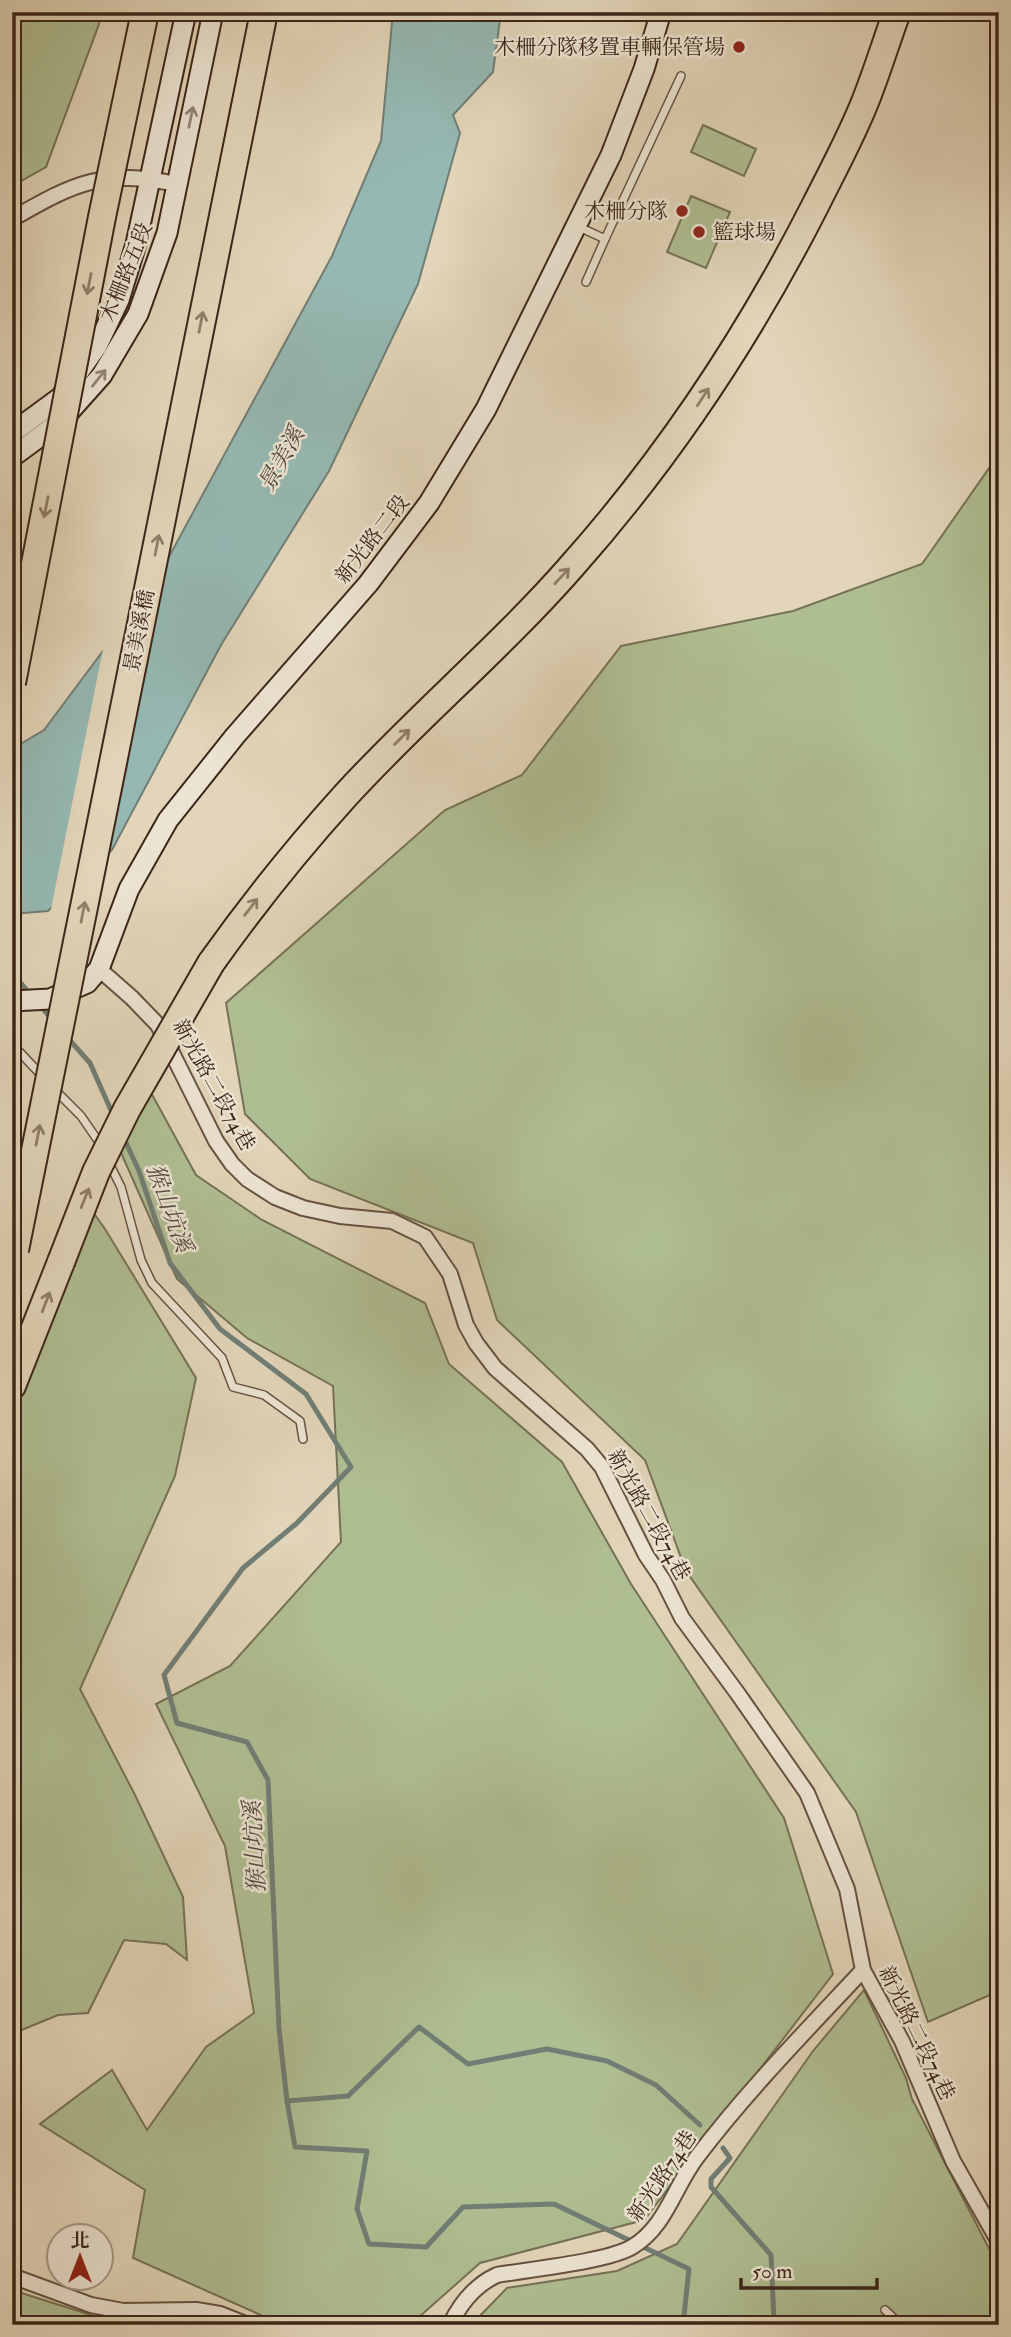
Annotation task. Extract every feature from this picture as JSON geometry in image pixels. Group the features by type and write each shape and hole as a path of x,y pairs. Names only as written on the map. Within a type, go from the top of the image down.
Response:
{"highway":[{"path":"102,217 138,12"},
{"path":"12,683 102,217 145,12"},
{"name":"景美溪橋","path":"14,1257 264,12"},
{"path":"12,1387 96,1172 127,1109 211,963 252,906 346,795 571,567 625,502 695,409 788,260 864,104 897,12"}],"street":[{"name":"木柵路五段","path":"12,433 61,397 97,346 119,300 136,244 186,12"},
{"name":"木柵路五段","path":"12,457 61,421 102,375 138,314 167,233 213,12"},
{"name":"新光路二段","path":"93,976 129,889 168,820 198,780 368,584 408,533 454,464 486,409 626,118 661,12"},
{"path":"12,219 63,190 97,179 151,179 177,184"},
{"path":"12,1001 50,999 93,976"},
{"name":"新光路二段74巷","path":"93,976 132,998 158,1025 215,1141 247,1179 275,1197 303,1208 340,1216 392,1221 425,1237 450,1274 466,1325 495,1368 587,1449 603,1467 646,1556 663,1580 681,1618 807,1793 847,1889 863,1970 902,2041 953,2161 999,2242"},
{"name":"新光路74巷","path":"450,2325 456,2312 485,2280 497,2275 604,2257 630,2248 646,2238 657,2226 695,2159 742,2102 863,1970"},
{"path":"12,2276 92,2305 123,2311 196,2310 220,2314 248,2325"}],"lane":[{"path":"586,282 681,76"},
{"path":"576,226 605,239"},
{"path":"12,1044 81,1116 98,1139 121,1187 141,1260 152,1283 222,1358 233,1387 264,1395 300,1421 303,1439"},
{"path":"885,2309 901,2325"}],"green space":[{"path":"12,12 101,12 99,24 46,167 12,186"},
{"path":"703,125 756,149 744,176 691,152"},
{"name":"籃球場","path":"691,196 730,212 706,268 667,252"},
{"path":"999,454 999,1991 928,2022 856,1812 686,1571 645,1460 497,1320 473,1243 310,1179 245,1114 226,1003 445,810 522,775 621,646 793,611 922,564"},
{"path":"143,1078 196,1175 262,1220 425,1303 449,1364 562,1462 631,1584 784,1818 833,1974 644,2220 480,2263 410,2325 283,2325 133,2258 145,2190 40,2124 112,2070 147,2130 206,2047 254,2013 225,1846 156,1704 230,1666 341,1542 333,1386 247,1338 177,1279 110,1128"},
{"path":"78,1191 105,1229 196,1378 175,1476 80,1689 135,1795 183,1897 187,1960 166,1944 124,1940 88,2013 58,2015 12,2034 12,1390"},
{"path":"864,1990 906,2078 912,2099 999,2268 999,2325 471,2325 507,2288 617,2271 677,2244 813,2051"},
{"path":"12,2290 107,2320 178,2325 12,2325"}],"water":[{"name":"景美溪","path":"393,12 501,12 493,72 453,115 460,133 418,284 329,471 221,645 112,850 48,911 12,914 12,749 44,730 158,577 332,256 381,141"}],"pier":[{"path":"155,575 104,862 50,914 104,644"}],"waterway":[{"name":"猴山坑溪","path":"12,965 14,975 30,994"},
{"name":"猴山坑溪","path":"39,1004 53,1021"},
{"name":"猴山坑溪","path":"66,1036 90,1063 114,1117"},
{"name":"猴山坑溪","path":"123,1136 139,1171 170,1263 220,1329 306,1394 351,1467 297,1523 243,1568 164,1675 177,1723 247,1742 268,1780 279,2029 295,2147 367,2151 357,2209 369,2244 426,2247 463,2207 554,2204 689,2269 683,2325"},
{"path":"287,2101 348,2096 419,2027 468,2064 547,2049 607,2061 656,2085 700,2125"},
{"path":"723,2148 730,2158 711,2179 711,2187 771,2255 774,2321 777,2325"}],"place":[{"name":"木柵分隊移置車輛保管場","path":"739,47"},
{"name":"木柵分隊","path":"682,211"},
{"name":"籃球場","path":"699,232"}]}
